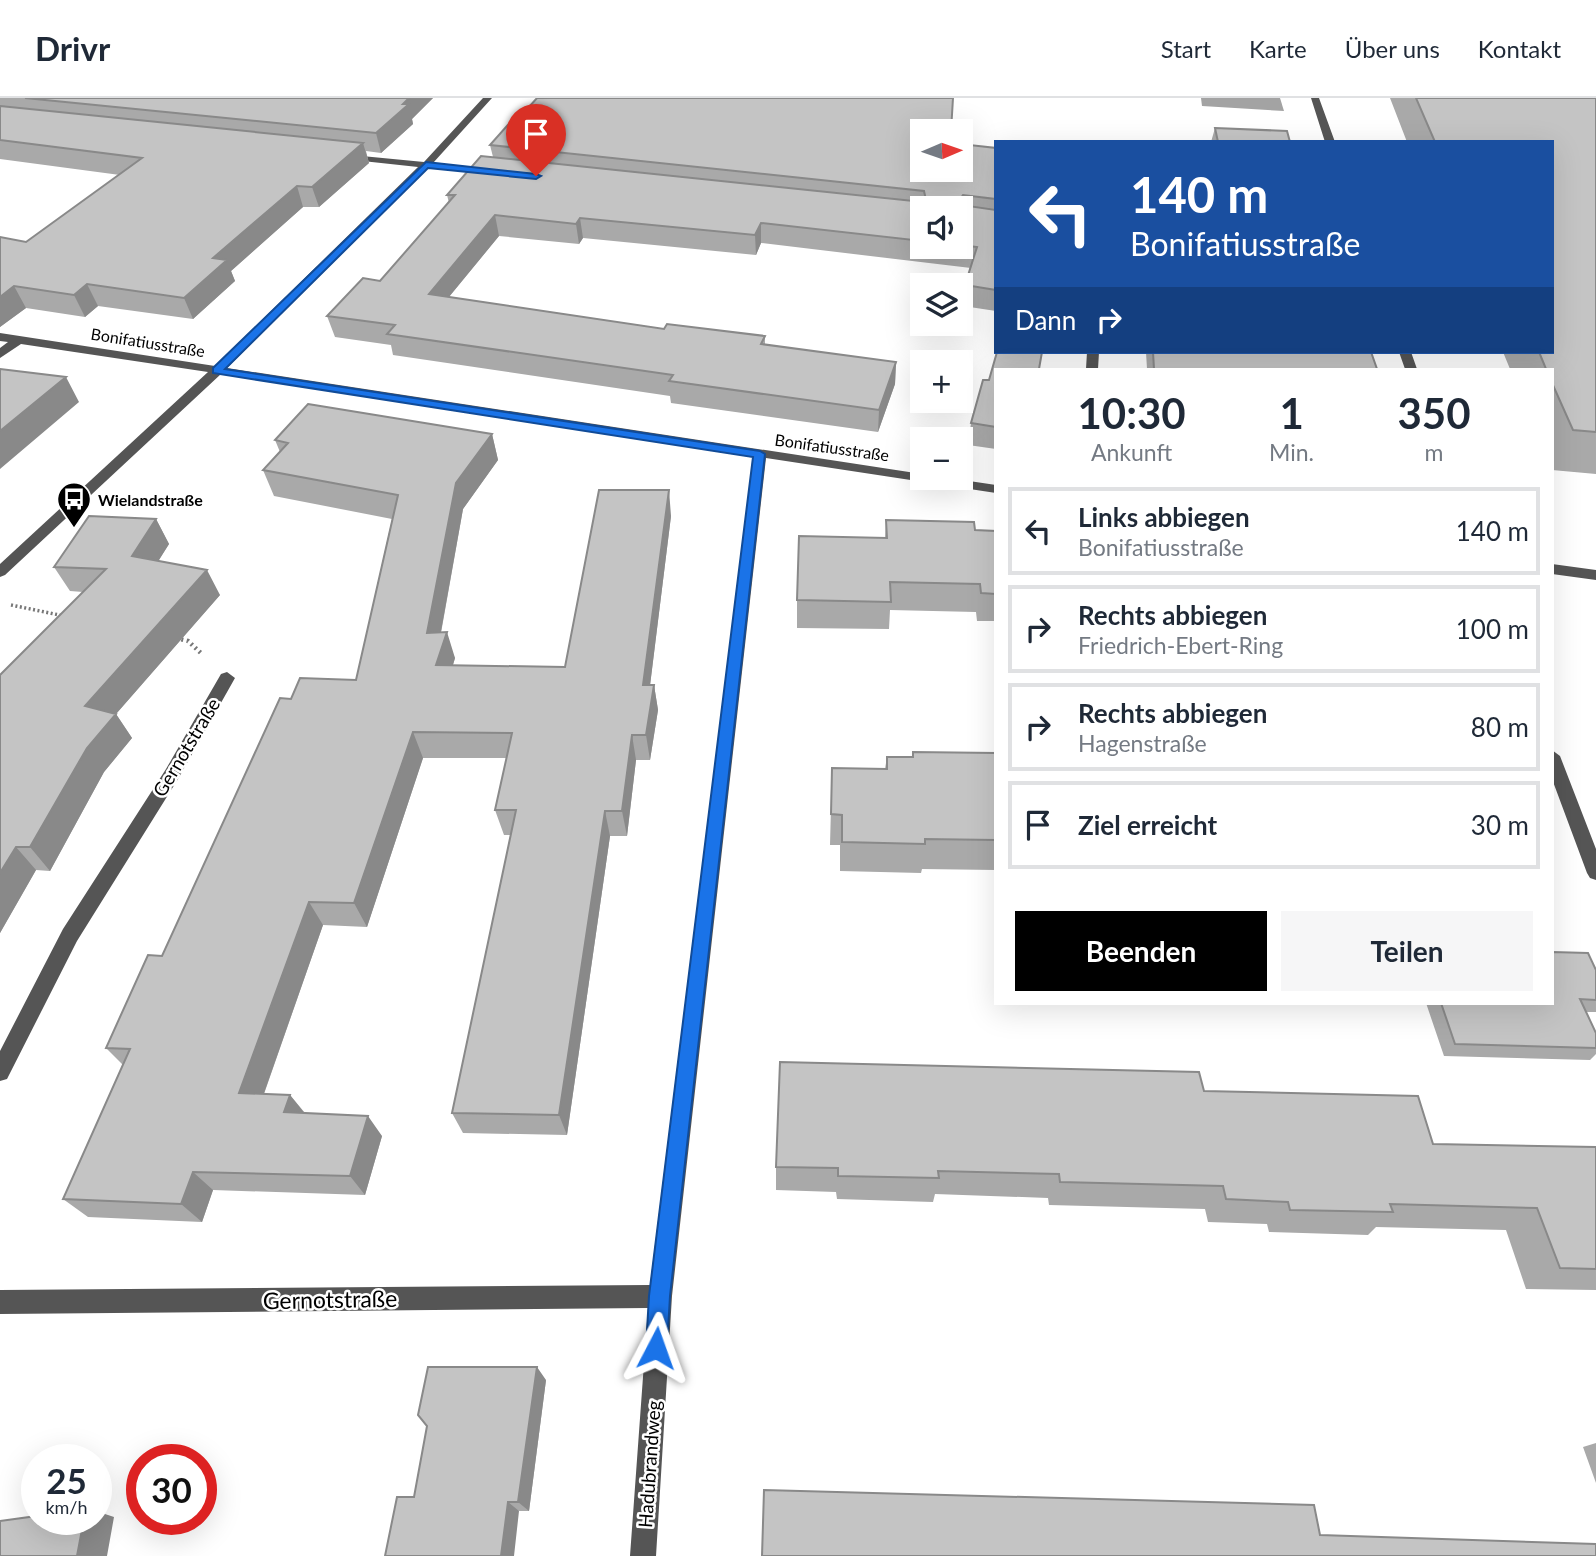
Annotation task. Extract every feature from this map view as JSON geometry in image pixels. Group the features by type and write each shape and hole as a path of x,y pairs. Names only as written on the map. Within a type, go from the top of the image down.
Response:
{"street":[{"path":"0,572 217,371 426,165 488,98"},
{"path":"1315,98 1329,140"},
{"path":"330,154 509,173"},
{"name":"Bonifatiusstraße","path":"0,337 994,489"},
{"path":"0,354 18,340"},
{"name":"Hadubrandweg","path":"643,1556 660,1296 760,454"},
{"path":"1554,569 1596,575"},
{"name":"Gernotstraße","path":"0,1072 70,934 172,774 227,678"},
{"path":"1554,761 1596,873"},
{"name":"Gernotstraße","path":"0,1302 660,1296"}],"path":[{"path":"0,603 67,617"},
{"path":"175,638 188,641 227,678"}],"shaded area":[{"path":"1201,98 1280,98 1284,111 1202,106"}],"building":[{"path":"25,98 409,98 403,104 409,104 376,133"},
{"path":"537,98 953,98 952,119 910,119 910,182 973,182 973,145 994,148 994,199 963,195 925,196 924,191 490,145 515,117 520,117"},
{"path":"1416,98 1596,98 1596,432 1573,430 1554,387 1554,368 1546,368 1540,354 1554,354 1554,140 1434,140"},
{"path":"0,106 363,143 312,187 297,186 213,258 227,260 184,298 87,284 74,295 14,286 0,297 0,237 26,242 142,158 0,140"},
{"path":"1215,128 1287,131 1289,140 1218,140"},
{"path":"481,156 910,201 910,240 761,223 755,235 580,218 576,224 495,215 429,294 664,329 667,324 765,336 761,344 896,362 879,410 669,381 673,375 387,334 395,325 327,316 363,278 380,281 455,195 447,195"},
{"path":"973,207 994,210 994,290 973,286 973,273 969,273 977,247 973,246"},
{"path":"996,354 1042,354 1039,368 994,368 994,427 971,423 983,380 989,380"},
{"path":"1153,354 1372,354 1377,368 1154,368"},
{"path":"0,369 66,377 0,431"},
{"path":"308,404 492,434 456,483 427,633 447,632 436,665 565,667 599,490 669,490 643,685 654,685 646,735 632,735 622,811 605,811 559,1115 452,1113 516,810 495,810 512,733 413,732 354,903 309,902 239,1093 290,1095 284,1112 368,1116 350,1176 193,1172 181,1204 63,1199 130,1049 106,1048 148,955 162,956 280,698 291,699 300,678 356,680 398,495 263,470 288,443 275,440"},
{"path":"89,516 156,519 132,556 207,570 85,706 116,714 87,748 30,847 16,847 0,873 0,675 106,569 54,567"},
{"path":"886,520 974,522 975,530 994,531 994,594 981,593 980,584 890,582 891,602 797,600 799,536 887,538"},
{"path":"913,752 994,753 994,840 925,839 925,844 842,842 842,815 831,814 832,768 887,769 887,757 913,757"},
{"path":"1554,952 1588,953 1596,970 1596,1000 1580,999 1596,1033 1596,1048 1455,1044 1442,1005 1554,1005"},
{"path":"780,1062 1199,1072 1204,1091 1418,1096 1433,1144 1596,1147 1596,1269 1560,1268 1537,1208 1390,1204 1393,1212 1290,1210 1288,1202 1226,1199 1223,1186 1060,1182 1059,1174 938,1171 939,1178 838,1176 838,1168 776,1167"},
{"path":"428,1367 537,1367 518,1502 508,1502 501,1556 385,1556 397,1497 414,1497 427,1426 418,1415"},
{"path":"764,1490 1314,1505 1320,1535 1596,1544 1596,1556 762,1556"},
{"path":"21,1518 21,1535 81,1535 77,1556 0,1556 0,1521"}],"place":[{"name":"Wielandstraße","path":"74,529"}],"route":[{"path":"536,176 426,165 217,371 760,454 656,1348"}]}
